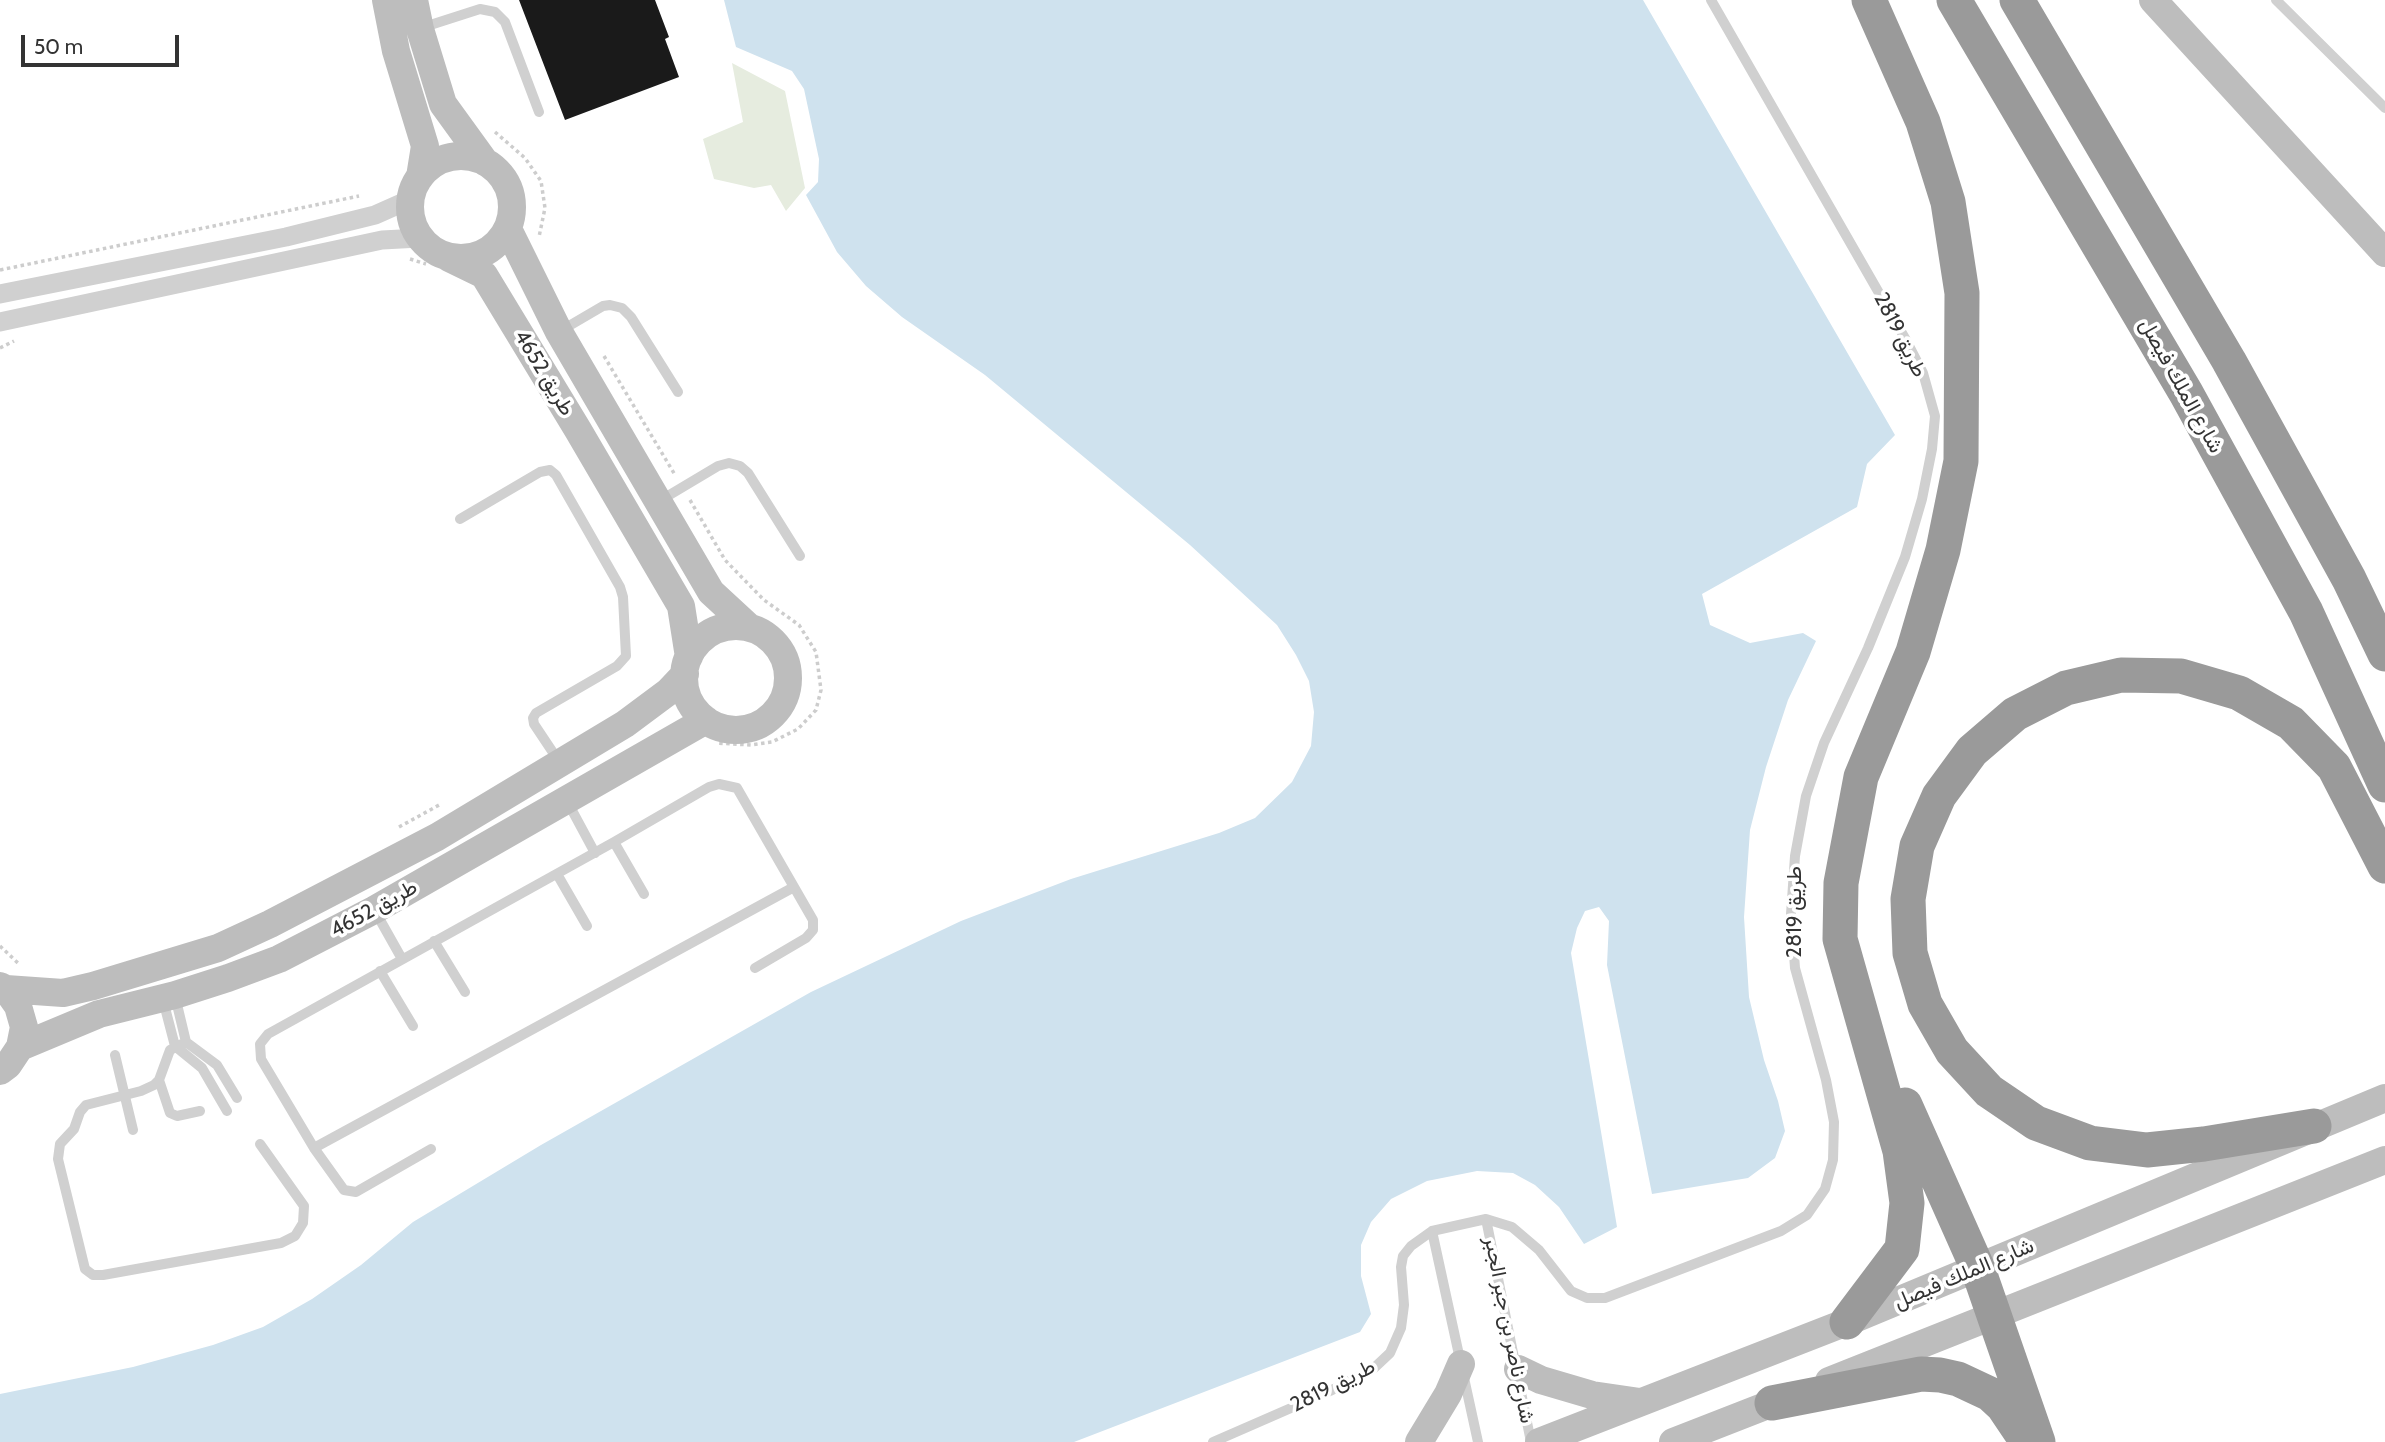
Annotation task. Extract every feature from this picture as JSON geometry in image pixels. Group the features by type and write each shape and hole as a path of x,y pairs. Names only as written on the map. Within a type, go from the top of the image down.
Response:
{"highway":[{"name":"شارع الملك فيصل","path":"1954,0 2093,233 2306,612 2385,785"},
{"path":"2017,0 2230,361 2350,579 2385,654"},
{"path":"1846,1322 1902,1249 1908,1203 1900,1151 1840,939 1840,883 1861,777 1913,652 1943,550 1961,461 1962,293 1948,202 1923,122 1876,13"},
{"path":"2314,1126 2204,1144 2147,1150 2090,1143 2036,1123 1989,1091 1952,1051 1925,1004 1910,953 1908,899 1917,846 1939,796 1972,751 2015,714 2066,688 2121,676 2181,676 2239,692 2291,723 2334,767 2385,866"},
{"path":"1858,999 1978,1269 2038,1442"},
{"path":"1772,1403 1922,1374 1940,1375 1975,1385 1990,1394 2004,1406 2027,1442"}],"street":[{"path":"386,0 396,51 425,146 410,213 414,248"},
{"path":"0,322 382,240 433,250 439,261 467,259 484,254 498,244 508,229 512,199 497,171 485,162 443,104 414,0"},
{"path":"1852,0 1876,13"},
{"path":"2153,0 2385,253"},
{"path":"0,295 286,237 375,215 415,188 433,164 450,157 468,156 485,162"},
{"name":"طريق 4652","path":"508,229 570,325 658,502 711,592 750,628"},
{"name":"طريق 4652","path":"11,982 63,993 218,948 270,925 437,837 625,724 668,692 687,665 681,606 579,430 484,275 439,261"},
{"path":"729,627 750,628 767,636 781,651 787,667 787,690 773,716 758,726 744,730 710,732 693,707 686,690 687,665 699,642 712,632 729,627"},
{"name":"طريق 4652","path":"20,1047 99,1014 228,978 279,959 374,910 566,800 710,732"},
{"path":"0,1071 8,1065 20,1047 23,1027 11,982"},
{"name":"شارع الملك فيصل","path":"1539,1442 1978,1269 2385,1098"},
{"path":"1673,1442 1995,1317 2385,1160"},
{"path":"1419,1442 1448,1394 1461,1364"},
{"path":"1518,1369 1541,1380 1592,1395 1643,1402"}],"lane":[{"name":"طريق 2819","path":"1213,1442 1330,1391 1373,1369 1390,1353 1401,1328 1404,1305 1401,1267 1403,1256 1411,1246 1432,1231 1486,1219 1512,1227 1539,1250 1571,1291 1587,1298 1605,1298 1781,1231 1807,1215 1825,1189 1833,1160 1834,1122 1826,1080 1795,968 1791,914 1794,856 1806,796 1824,743 1868,648 1905,556 1932,449 1935,416 1923,373 1906,340 1711,0"},
{"path":"2276,0 2385,108"},
{"path":"420,29 480,9 495,12 505,22 539,112"},
{"path":"570,325 603,306 610,304 622,308 631,317 677,392"},
{"path":"658,502 718,466 729,463 740,466 748,473 800,556"},
{"path":"460,519 540,472 550,470 556,475 620,587 623,597 626,656 617,666 536,713 533,718 560,763"},
{"path":"430,1149 356,1192 344,1190 314,1148 261,1059 260,1044 268,1034 709,787 728,785 737,788 813,920 813,930 806,938 755,968"},
{"path":"566,800 595,853"},
{"path":"614,842 644,894"},
{"path":"556,874 587,926"},
{"path":"314,1148 794,887"},
{"path":"374,910 402,959"},
{"path":"434,941 465,992"},
{"path":"380,971 413,1026"},
{"path":"168,996 186,1042 217,1065 237,1098"},
{"path":"168,996 174,1046 206,1073 227,1111"},
{"path":"186,1042 174,1046 167,1055 159,1080 148,1089 86,1105 80,1112 74,1129 58,1149 82,1265 93,1275 281,1243 295,1236 303,1223 304,1206 260,1144"},
{"path":"116,1055 133,1130"},
{"path":"159,1080 170,1113 177,1116 200,1111"},
{"name":"شارع ناصر بن جبر الجبر","path":"1486,1219 1531,1442"},
{"path":"1432,1231 1478,1442"}],"path":[{"path":"488,126 525,158 541,181 545,208 538,242"},
{"path":"0,270 368,194"},
{"path":"414,248 439,261"},
{"path":"570,325 683,487 725,560 764,600 799,625 816,652 821,690 816,710 798,729 772,742 751,746 710,732"},
{"path":"0,348 16,340"},
{"path":"388,833 445,801"},
{"path":"0,946 11,982"}],"shaded area":[{"path":"732,63 785,91 805,188 786,211 771,185 754,188 714,179 703,139 743,122"}],"water":[{"path":"724,0 1643,0 1895,435 1867,464 1857,507 1702,594 1710,625 1750,643 1803,633 1816,641 1788,700 1766,767 1750,830 1744,917 1749,997 1785,1131 1775,1158 1748,1178 1652,1194 1607,965 1609,921 1599,907 1585,911 1577,928 1571,953 1617,1227 1584,1244 1559,1207 1535,1185 1513,1173 1477,1171 1427,1181 1391,1199 1371,1222 1361,1245 1361,1276 1371,1314 1360,1332 1074,1442 0,1442 0,1394 133,1367 213,1345 263,1327 312,1299 361,1265 413,1222 541,1145 811,992 961,921 1071,879 1219,833 1255,818 1292,782 1311,746 1314,712 1309,681 1277,625 1190,545 985,375 902,317 866,286 837,252 806,195 818,182 819,159 804,89 792,71 736,47"}],"building":[{"path":"519,0 655,0 669,37 665,39 679,77 565,120"}]}
